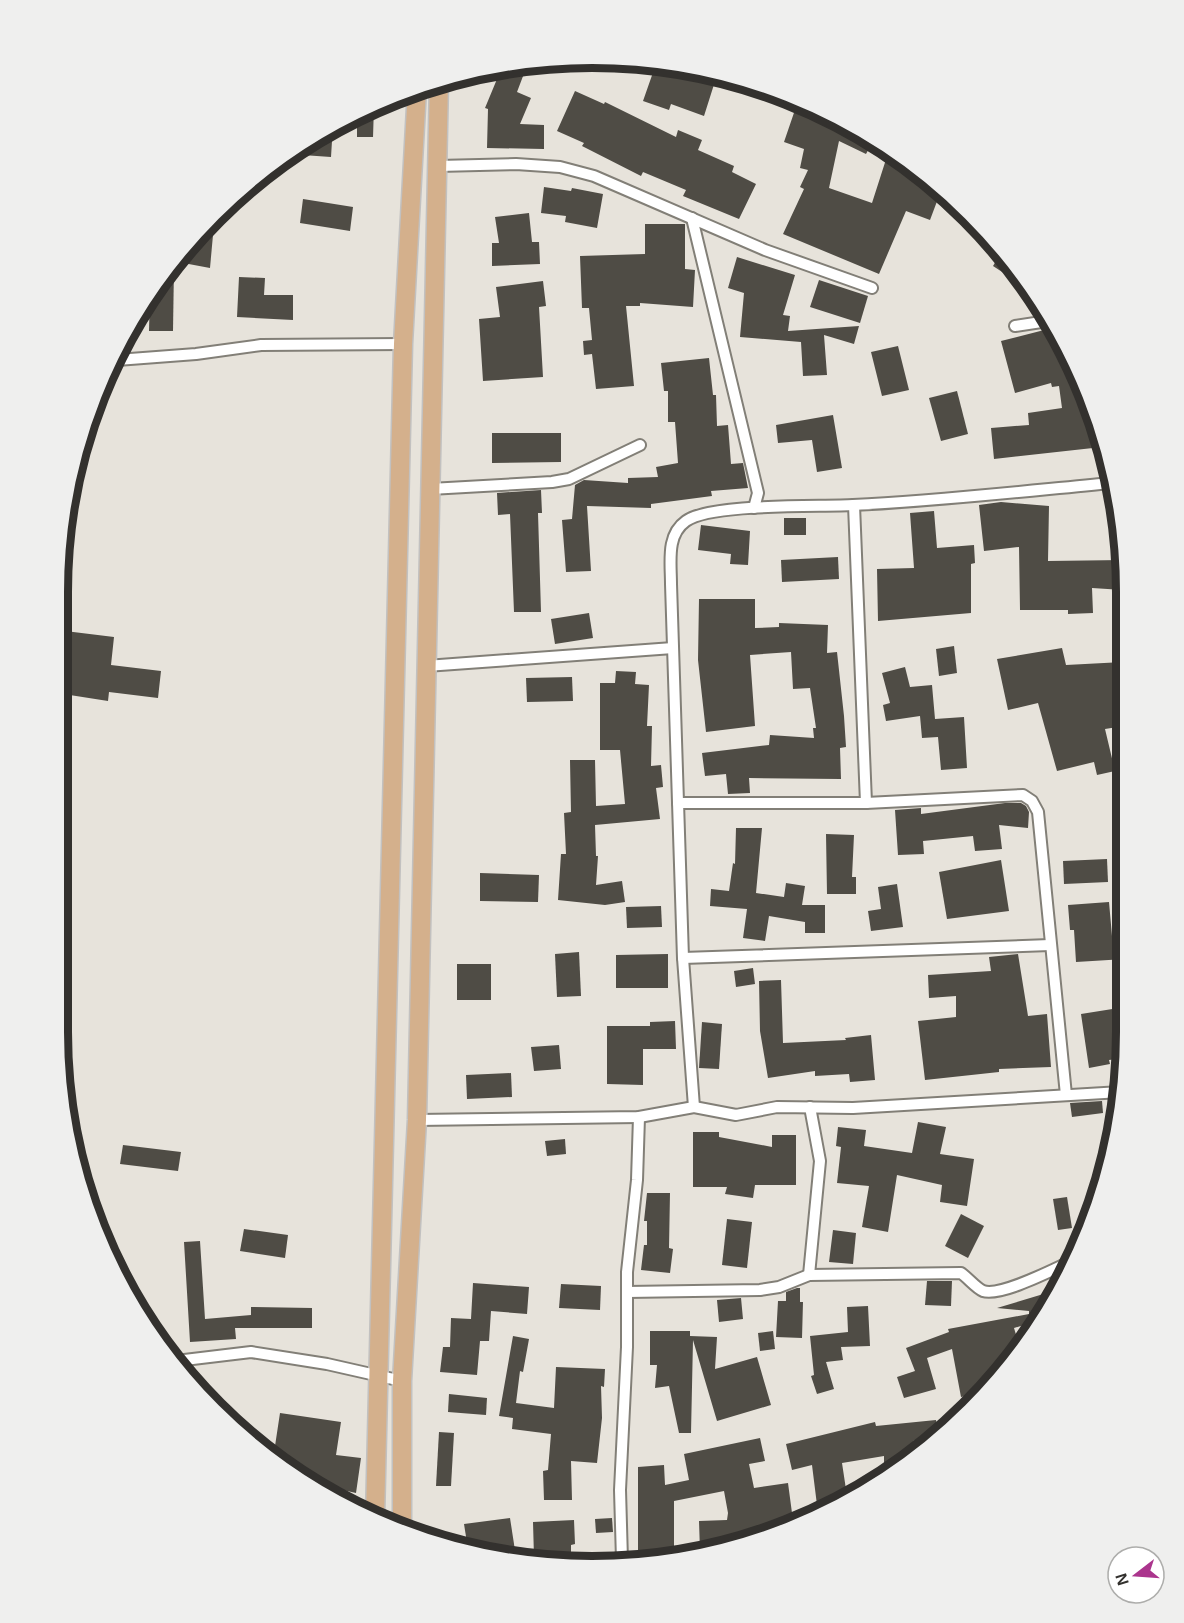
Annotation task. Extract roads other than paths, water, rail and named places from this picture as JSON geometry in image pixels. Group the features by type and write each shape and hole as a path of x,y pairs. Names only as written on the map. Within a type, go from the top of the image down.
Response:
{"main road":[{"path":"402,1520 402,1381 417,1120 439,90"},
{"path":"375,1508 403,344 417,97"}],"street":[{"path":"438,166 516,164 560,167 630,190 765,250 872,288"},
{"path":"693,218 758,493 754,508"},
{"path":"1015,326 1041,322"},
{"path":"122,360 196,354 261,345 403,344"},
{"path":"430,489 569,479 640,445"},
{"path":"694,1107 683,958 671,545 675,532 687,520 711,513 754,508 854,505 1105,484"},
{"path":"854,505 866,803"},
{"path":"426,666 673,648"},
{"path":"678,803 866,803 1023,795 1032,801 1038,812 1066,1095"},
{"path":"683,958 1050,945"},
{"path":"417,1120 639,1117 694,1107 736,1115 777,1107 853,1108 1113,1092"},
{"path":"809,1275 820,1161 810,1107"},
{"path":"622,1554 620,1490 627,1292 637,1180 639,1117"},
{"path":"627,1292 760,1290 779,1287 809,1275 961,1273 982,1291 994,1292 1061,1266"},
{"path":"183,1359 251,1352 402,1381"}]}
